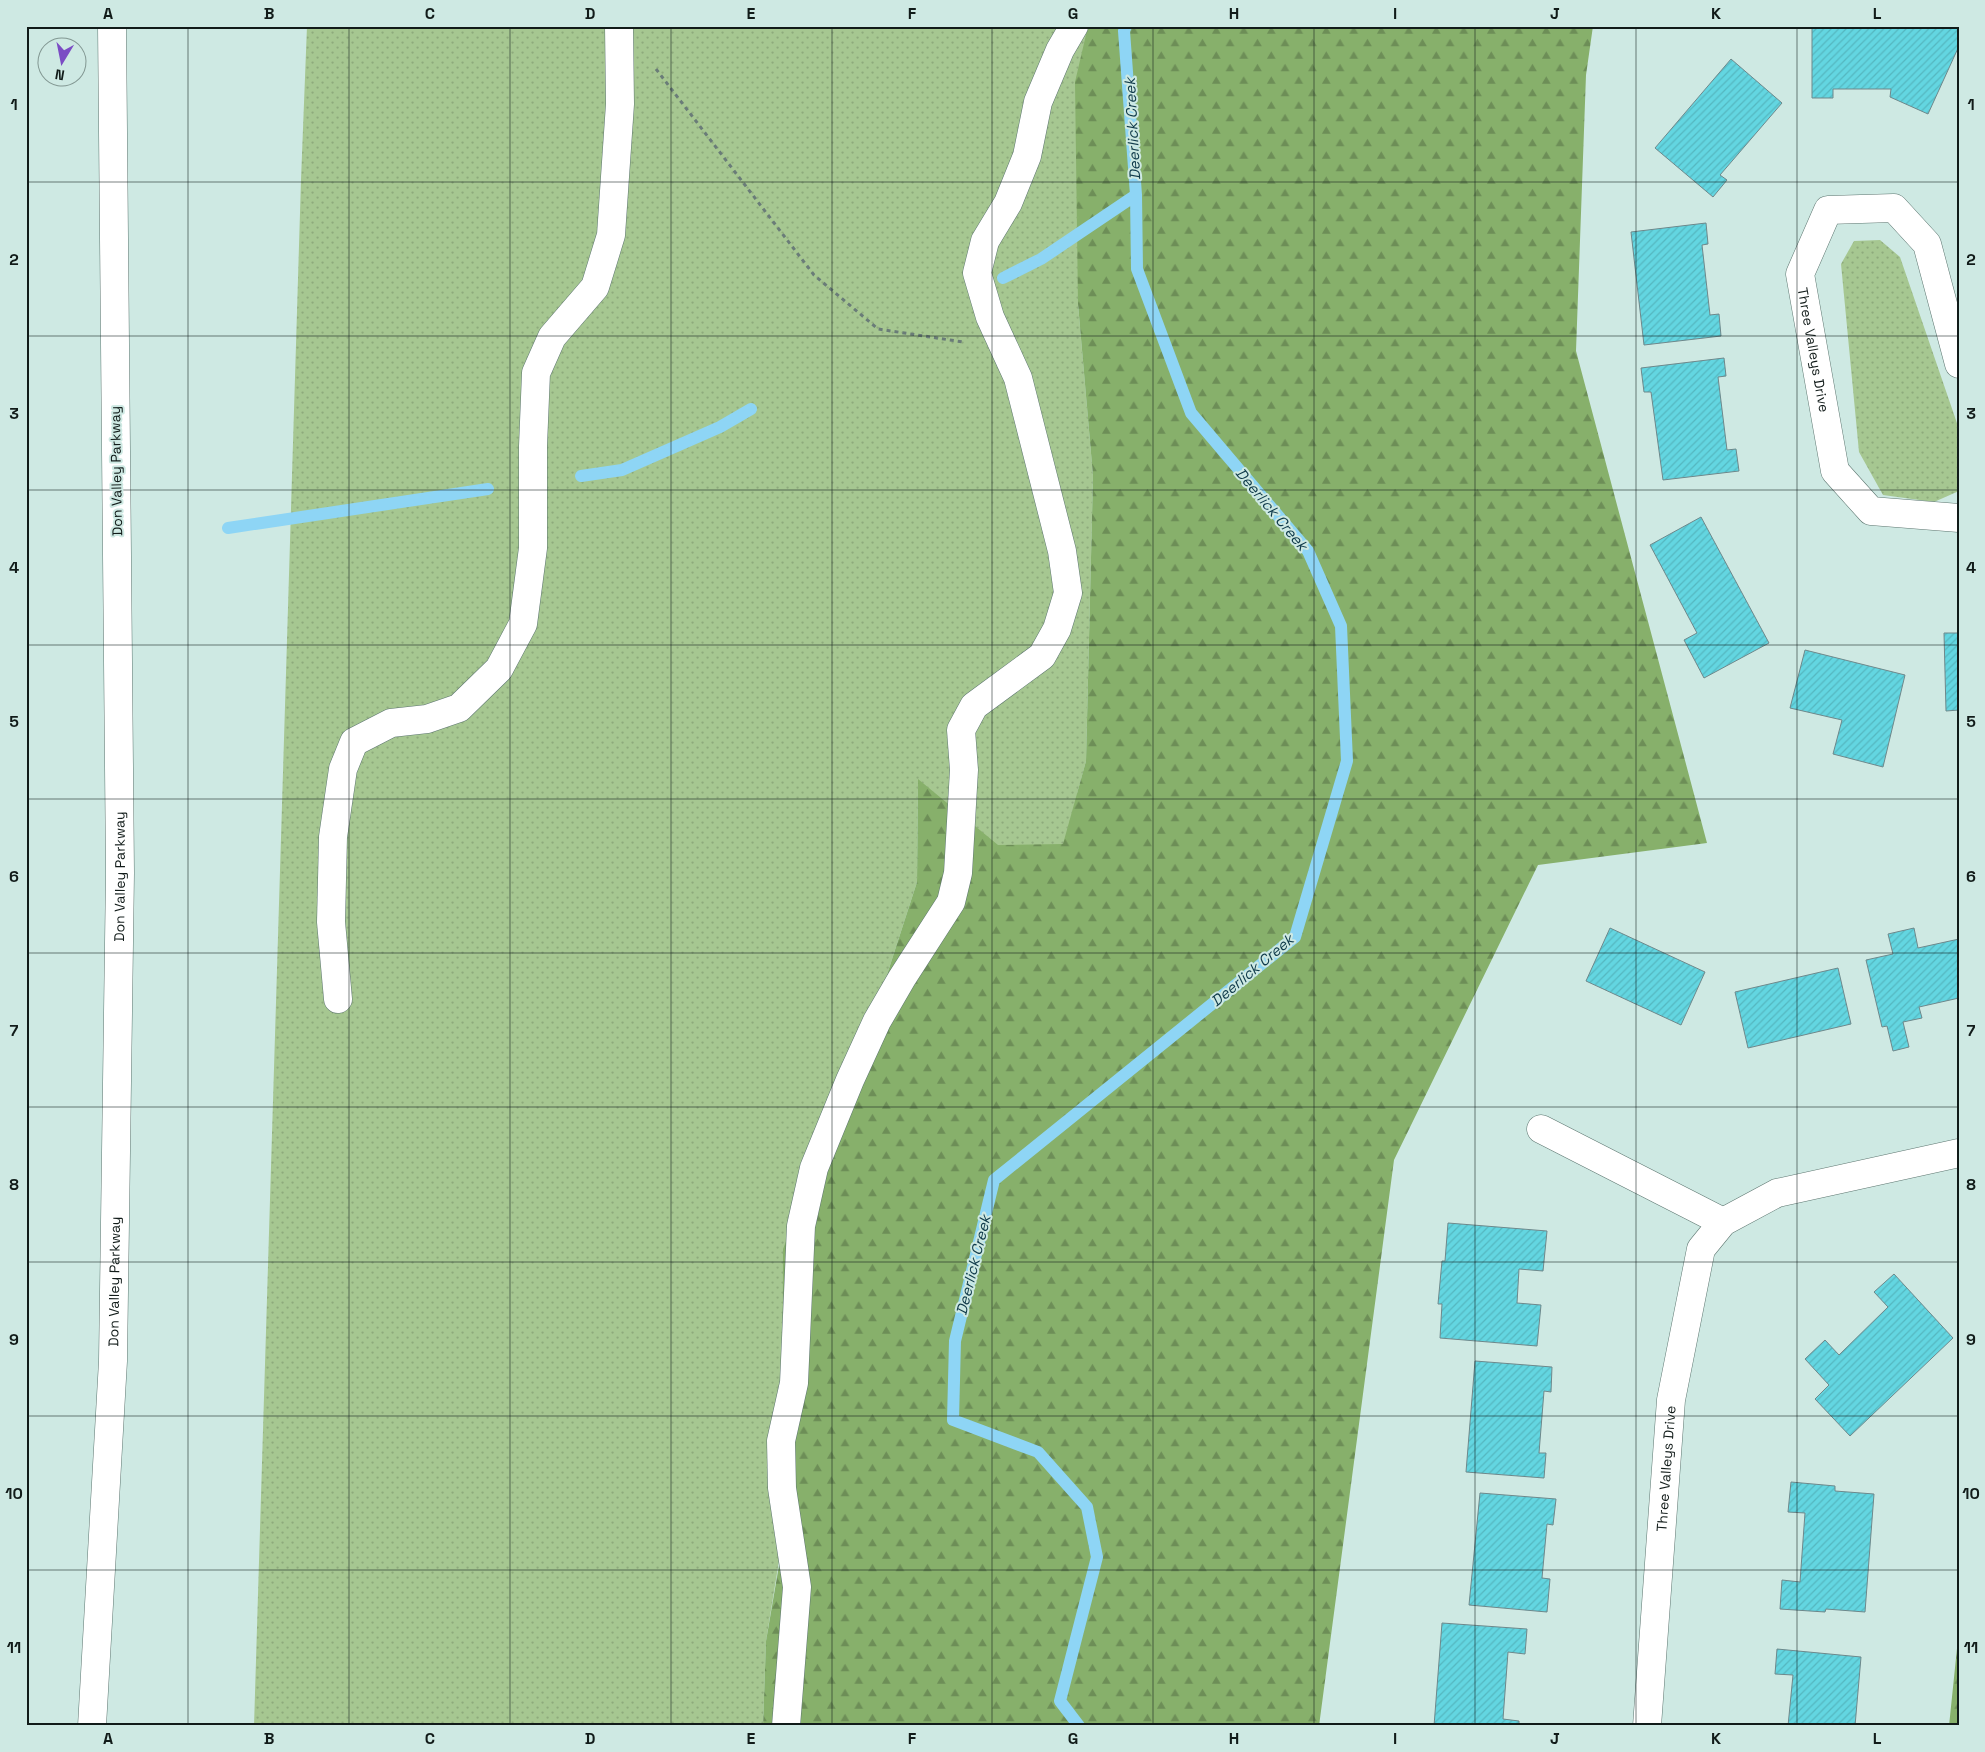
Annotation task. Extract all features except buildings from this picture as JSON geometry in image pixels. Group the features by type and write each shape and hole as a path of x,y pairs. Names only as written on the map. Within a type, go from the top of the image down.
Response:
{"main road":[{"name":"Don Valley Parkway","path":"92,1726 113,1361 120,873 112,26"},
{"path":"338,999 331,922 333,837 343,769 354,742 392,723 427,719 459,708 499,670 524,624 533,548 533,446 536,373 552,337 595,287 611,235 620,104 618,26"},
{"path":"786,1726 797,1587 782,1488 782,1441 794,1383 801,1226 814,1168 850,1080 877,1021 951,902 958,874 964,770 961,730 974,706 1042,656 1057,629 1068,593 1062,551 1018,378 990,317 977,274 985,241 1008,203 1027,156 1038,102 1060,50 1074,26"},
{"name":"Three Valleys Drive","path":"1959,364 1927,244 1894,208 1828,210 1800,274 1835,471 1871,512 1959,518"},
{"path":"1541,1129 1723,1222"},
{"name":"Three Valleys Drive","path":"1647,1726 1671,1400 1701,1249 1723,1222 1777,1193 1959,1153"}],"path":[{"path":"653,65 814,275 878,329 1003,348"}],"green space":[{"path":"307,26 1088,26 1078,304 1093,476 1086,761 1077,794 1075,846 1004,865 918,780 917,882 861,1055 766,1641 763,1726 254,1726"},
{"path":"1088,26 1593,26 1586,75 1576,351 1707,843 1538,865 1394,1160 1319,1726 763,1726 766,1641 782,1548 783,1249 861,1055 917,882 918,779 998,845 1063,844 1086,761 1093,476 1078,304 1075,82"},
{"path":"1880,240 1900,257 1959,429 1959,491 1934,502 1883,495 1859,452 1841,264 1854,241"},
{"path":"1959,1629 1959,1726 1949,1726"}],"waterway":[{"name":"Deerlick Creek","path":"1079,1726 1060,1701 1097,1557 1087,1507 1038,1452 953,1420 955,1341 994,1180 1295,937 1347,761 1341,626 1308,551 1191,413 1137,269 1136,195 1124,31 1126,26"},
{"path":"1003,278 1041,259 1136,195"},
{"path":"581,476 622,470 720,427 751,409"},
{"path":"228,528 488,489"}]}
